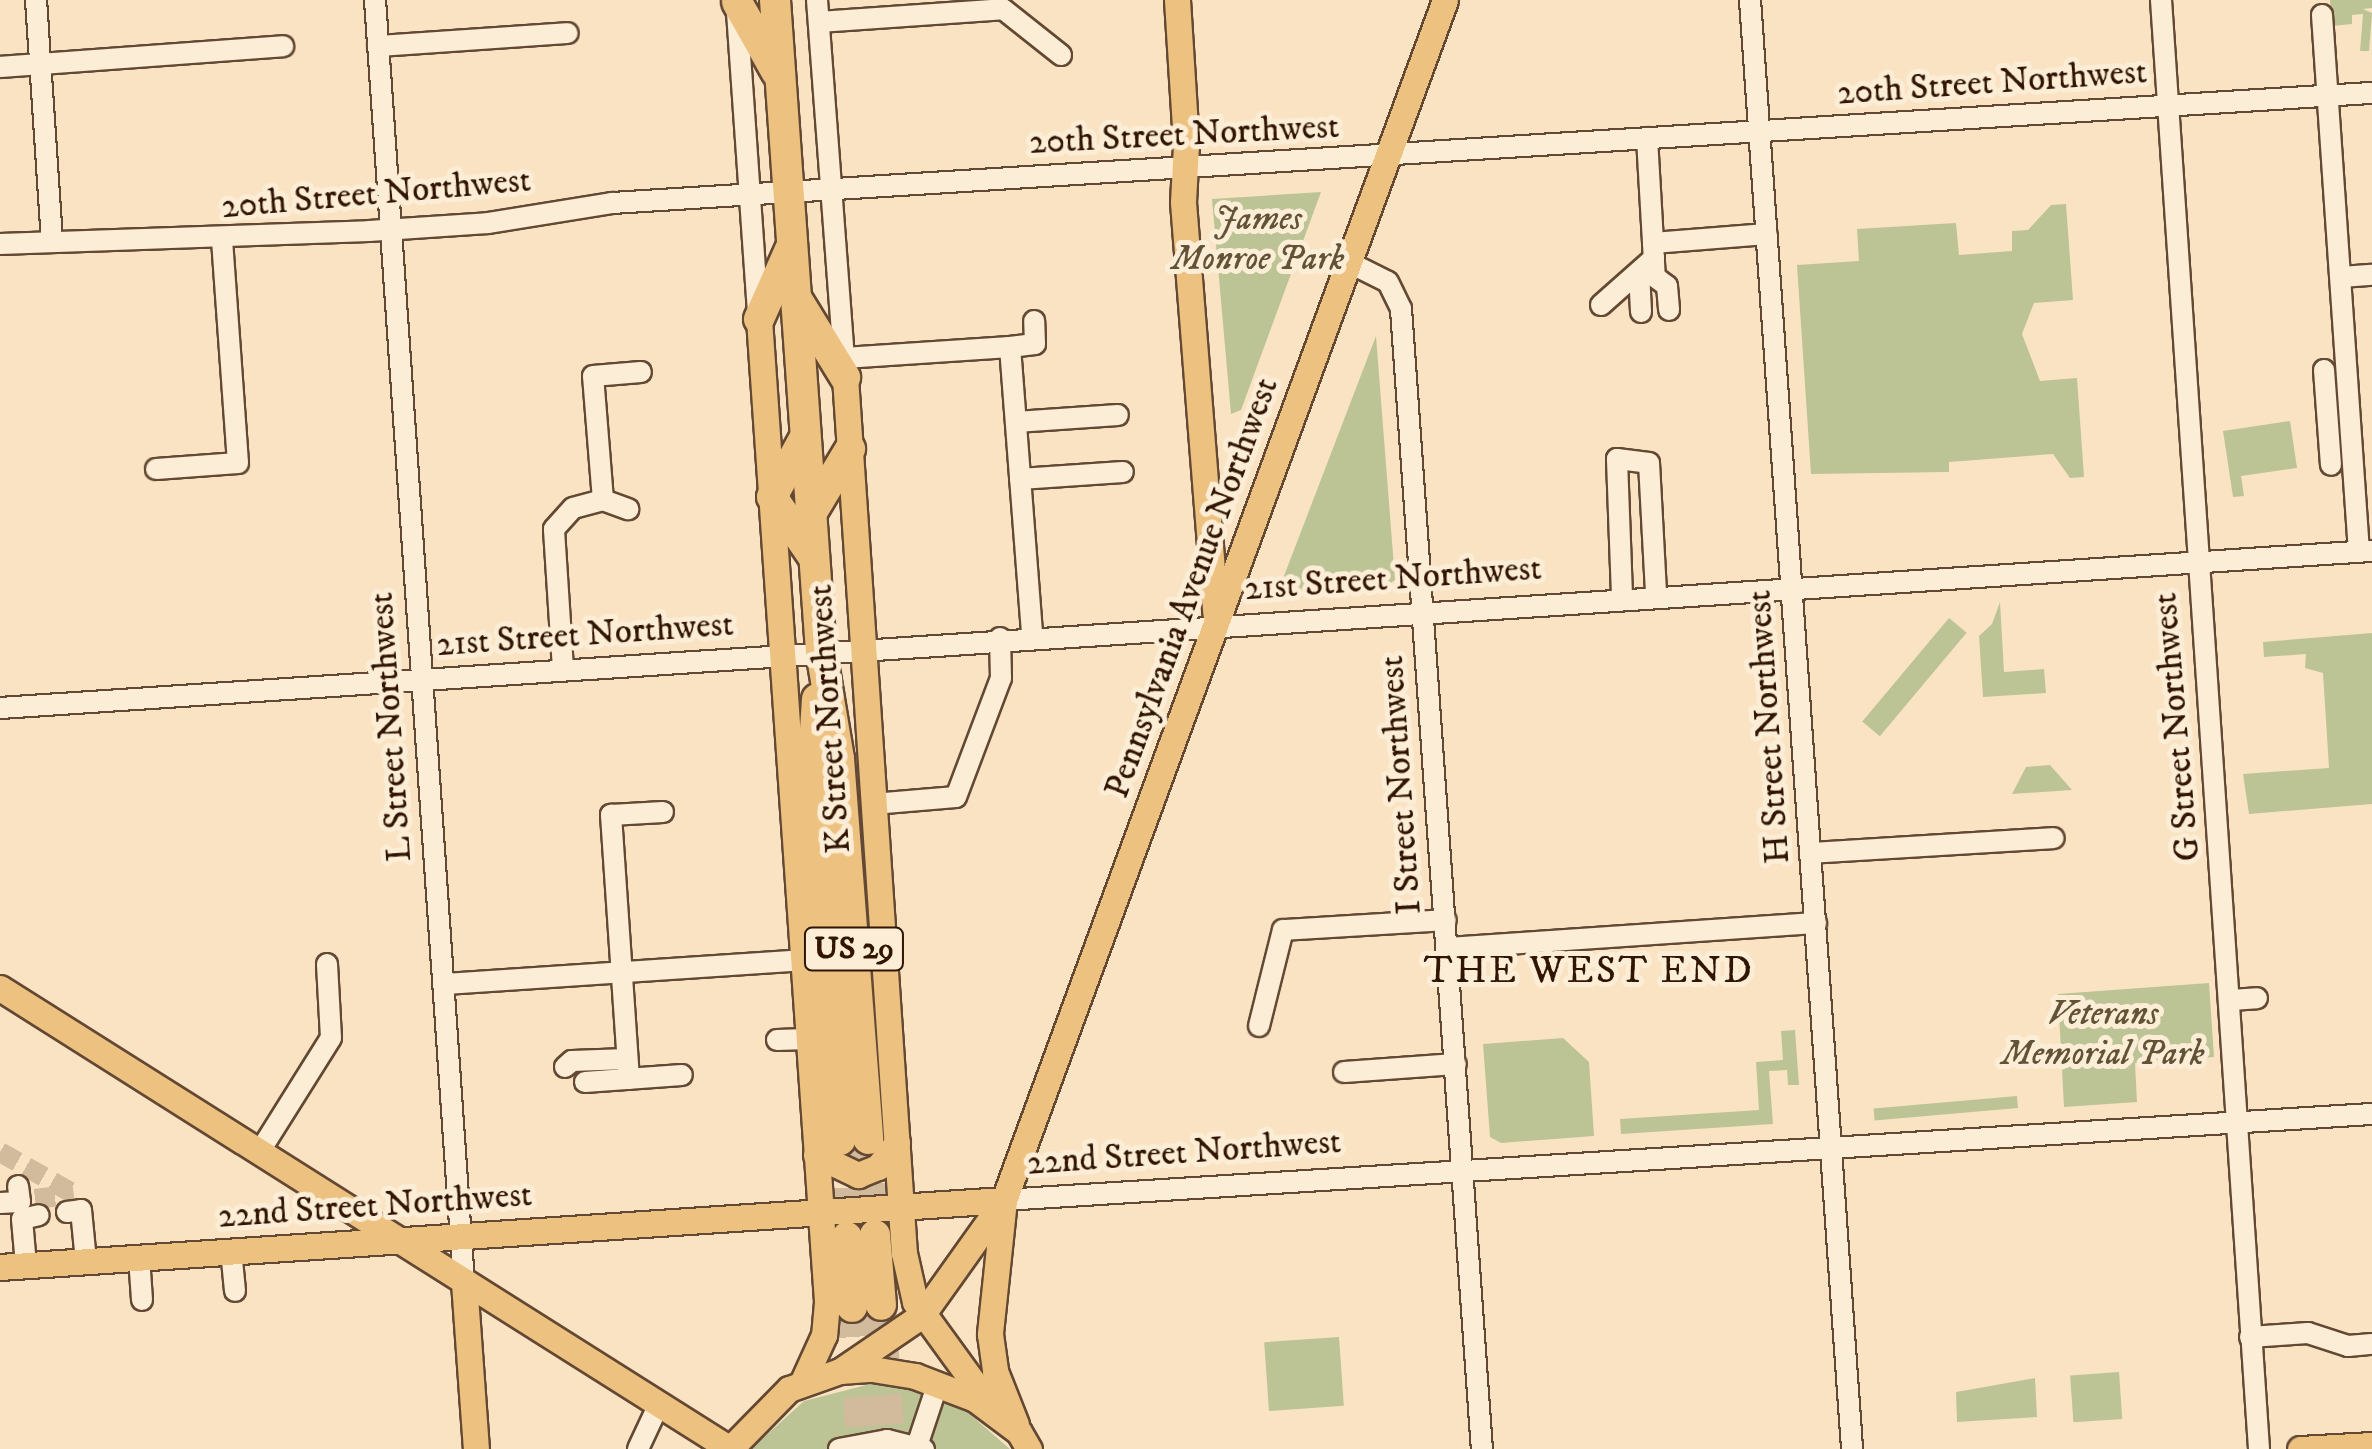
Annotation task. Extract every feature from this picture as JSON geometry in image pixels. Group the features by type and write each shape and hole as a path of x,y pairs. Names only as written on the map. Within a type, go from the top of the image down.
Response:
{"highway":[{"name":"K Street Northwest","path":"775,0 820,651 839,759 855,1144"},
{"path":"737,1 781,79"},
{"path":"759,319 792,244"},
{"path":"796,296 844,368"},
{"path":"805,437 772,497 813,558"},
{"path":"810,514 850,450"},
{"path":"861,1236 866,1306"}],"main road":[{"path":"1176,0 1216,623"},
{"name":"Pennsylvania Avenue Northwest","path":"1024,1441 995,1371 990,1334 1004,1200 1445,0"},
{"name":"K Street Northwest","path":"759,319 808,1039 855,1144 901,1206 907,1271 922,1315 992,1408"},
{"name":"K Street Northwest","path":"803,1381 827,1316 820,1212 855,1144 872,804 844,368"},
{"path":"0,988 730,1449 747,1425 803,1381 840,1371 915,1376 992,1408 1024,1441"},
{"name":"Pennsylvania Avenue Northwest","path":"840,1371 922,1315 1004,1200"},
{"name":"22nd Street Northwest","path":"13,1266 1004,1200"},
{"name":"L Street Northwest","path":"464,1282 476,1449"},
{"path":"2300,1449 2372,1445"}],"street":[{"path":"36,0 52,241"},
{"name":"L Street Northwest","path":"375,0 464,1282"},
{"name":"K Street Northwest","path":"818,0 844,368"},
{"name":"H Street Northwest","path":"1750,0 1852,1449"},
{"name":"G Street Northwest","path":"2161,0 2196,560 2240,1123 2250,1337 2260,1449"},
{"name":"K Street Northwest","path":"737,1 759,319"},
{"path":"819,22 1016,10 1061,55"},
{"path":"2322,15 2352,442 2366,551"},
{"path":"378,46 568,33"},
{"path":"0,67 283,46"},
{"name":"20th Street Northwest","path":"0,244 222,240 392,229 750,194 2372,93"},
{"path":"1642,312 1649,258 1648,138"},
{"path":"1601,305 1649,258 1767,234"},
{"path":"156,469 238,463 222,240"},
{"path":"1649,258 1670,310"},
{"name":"I Street Northwest","path":"1350,263 1388,282 1400,309 1482,1449"},
{"path":"2340,277 2372,275"},
{"path":"844,368 1036,344 1034,321"},
{"path":"1010,347 1032,636"},
{"path":"2324,370 2331,466"},
{"path":"603,500 594,376 641,372"},
{"path":"1016,422 1118,415"},
{"path":"2330,444 2352,442"},
{"path":"1622,596 1616,460 1649,464 1656,594"},
{"path":"1020,479 1123,472"},
{"path":"562,669 553,534 574,508 603,500 628,509"},
{"name":"21st Street Northwest","path":"0,708 1622,596 2366,551"},
{"path":"872,804 956,797 1001,678 1000,638"},
{"path":"628,1069 611,815 662,812"},
{"path":"1810,852 2054,838"},
{"path":"1259,1026 1283,930 1446,920"},
{"path":"1448,954 1816,924"},
{"path":"1448,954 1556,952"},
{"path":"444,984 803,960"},
{"path":"260,1152 331,1038 326,964"},
{"path":"2231,1000 2257,998"},
{"path":"777,1040 808,1039"},
{"path":"565,1067 572,1061 682,1075"},
{"path":"1344,1072 1456,1064"},
{"path":"586,1082 628,1069"},
{"name":"22nd Street Northwest","path":"1004,1200 2372,1114"},
{"path":"13,1266 17,1201"},
{"path":"74,1205 86,1262"},
{"path":"232,1250 234,1291"},
{"path":"139,1257 142,1300"},
{"path":"2250,1337 2308,1333 2348,1346 2372,1344"},
{"path":"839,1449 873,1440 920,1448 935,1392"},
{"path":"638,1449 659,1404"}],"green space":[{"path":"2330,0 2372,0 2372,8 2363,9 2372,13 2369,51 2360,51 2363,14 2352,15 2352,24 2332,26"},
{"name":"James Monroe Park","path":"1321,192 1241,410 1231,414 1212,199"},
{"path":"2066,204 2073,300 2034,303 2022,334 2040,381 2077,378 2084,477 2070,478 2053,454 1949,462 1949,472 1811,474 1797,265 1859,261 1857,229 1956,223 1959,255 2012,251 2012,231 2028,230 2051,205"},
{"path":"1376,336 1395,580 1385,587 1285,593 1279,589"},
{"path":"2290,421 2297,468 2241,476 2244,496 2233,497 2223,431"},
{"path":"2000,602 2004,672 2044,669 2046,693 1983,697 1979,636 1992,624"},
{"path":"1949,618 1967,633 1880,736 1862,721"},
{"path":"2372,633 2372,804 2249,814 2243,774 2329,768 2323,673 2305,668 2306,654 2264,657 2263,642"},
{"path":"2050,765 2072,790 2012,794 2026,767"},
{"name":"Veterans Memorial Park","path":"2209,983 2214,1057 2135,1063 2137,1102 2064,1107 2058,994"},
{"path":"1795,1030 1799,1085 1788,1085 1787,1070 1769,1071 1773,1124 1621,1134 1620,1119 1759,1110 1756,1062 1783,1060 1781,1031"},
{"path":"1563,1038 1589,1062 1594,1136 1501,1143 1490,1137 1483,1044"},
{"path":"2017,1096 2018,1108 1875,1121 1874,1109"},
{"path":"1339,1337 1344,1406 1269,1411 1264,1342"},
{"path":"2119,1372 2122,1419 2073,1422 2070,1375"},
{"path":"2035,1378 2037,1417 1957,1422 1956,1392"},
{"path":"878,1382 952,1399 1010,1449 751,1449 804,1401"}],"tunnel":[{"path":"868,1139 875,1235"},
{"path":"840,1143 847,1237"},
{"path":"0,1152 74,1194"},
{"path":"35,1199 74,1194"},
{"path":"881,1305 890,1449"},
{"path":"852,1307 862,1449"}],"district":[{"name":"THE WEST END","path":"1589,972"}]}
